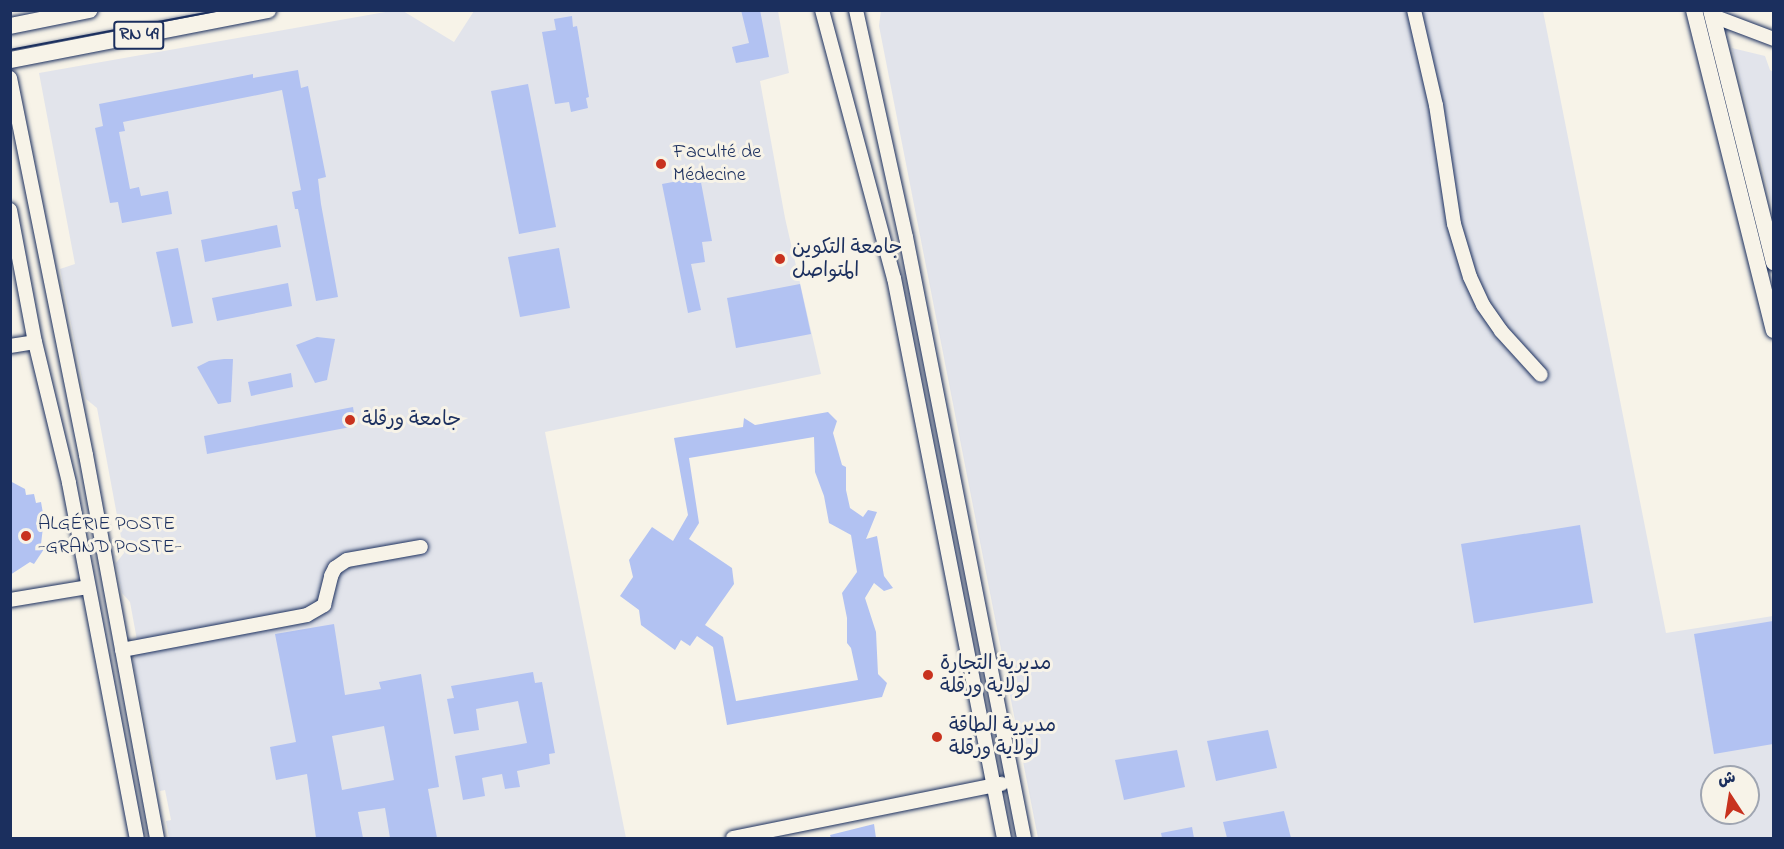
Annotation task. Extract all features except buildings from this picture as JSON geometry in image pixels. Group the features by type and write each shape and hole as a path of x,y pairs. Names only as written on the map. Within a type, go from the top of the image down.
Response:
{"main road":[{"name":"RN 49","path":"10,26 89,10"},
{"name":"RN 49","path":"10,60 268,10"},
{"path":"1694,10 1773,330"},
{"path":"1712,13 1773,262"}],"street":[{"path":"822,10 892,267 1004,838"},
{"path":"856,10 925,332 1024,838"},
{"path":"1414,10 1436,105 1454,224 1470,277 1483,305 1501,332 1541,375"},
{"path":"1712,13 1773,39"},
{"path":"10,78 99,522 156,832 136,834 77,526 34,342 10,210"},
{"path":"906,335 925,332"},
{"path":"10,346 34,342"},
{"path":"931,464 950,460"},
{"path":"77,526 99,522"},
{"path":"122,650 312,613 324,605 335,568 347,560 421,547"},
{"path":"10,600 88,587"},
{"path":"119,744 139,741"},
{"path":"736,838 1013,782"}],"shaded area":[{"path":"881,10 1543,11 1666,633 1773,616 1773,838 1038,838 879,26"},
{"name":"جامعة ورقلة","path":"391,11 403,11 454,42 474,11 778,11 789,73 760,81 785,218 821,374 545,432 626,838 169,838 166,821 171,820 165,790 160,791 133,661 139,651 130,602 122,593 116,563 124,553 97,408 86,399 60,269 75,264 39,73"},
{"path":"1732,48 1765,56 1773,72 1773,209"}],"tram line":[{"path":"10,50 221,10"}],"place":[{"name":"Faculté de Médecine","path":"661,164"},
{"name":"جامعة التكوين المتواصل","path":"780,259"},
{"name":"جامعة ورقلة","path":"350,420"},
{"name":"ALGÉRIE POSTE -GRAND POSTE-","path":"26,536"},
{"name":"مديرية التجارة لولاية ورقلة","path":"928,675"},
{"name":"مديرية الطاقة لولاية ورقلة","path":"937,737"}]}
